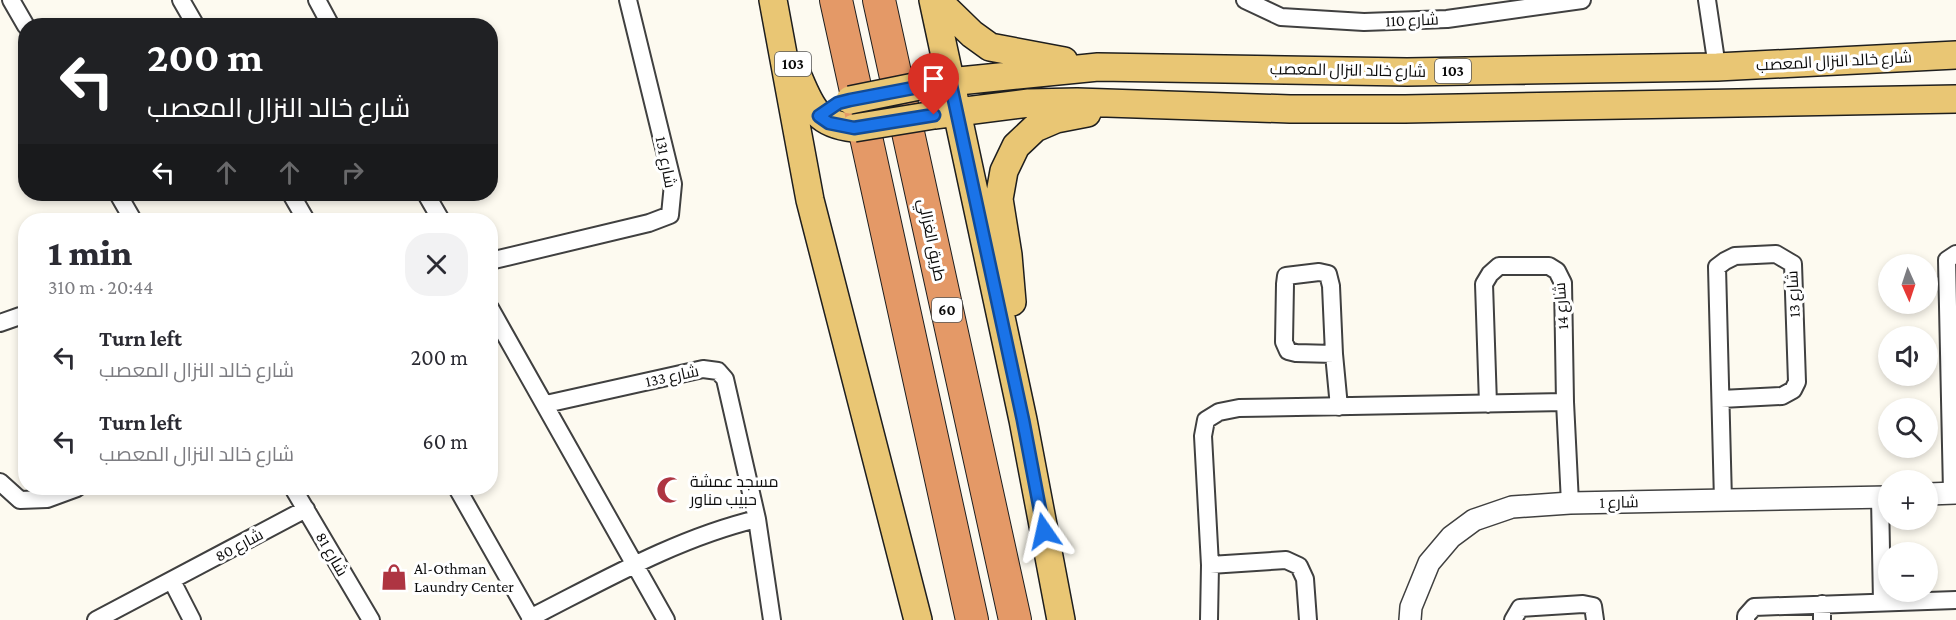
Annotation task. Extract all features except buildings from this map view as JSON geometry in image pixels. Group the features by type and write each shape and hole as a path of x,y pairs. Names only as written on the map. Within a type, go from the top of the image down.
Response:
{"highway":[{"path":"836,0 972,620"},
{"name":"طريق الغزالي","path":"879,0 1015,620"},
{"path":"931,433 949,620"}],"main road":[{"path":"935,0 972,34 990,46 1098,67"},
{"path":"935,0 939,83 945,114 1023,420 1061,620"},
{"path":"774,4 810,200 918,620"},
{"name":"103","path":"774,4 797,75 810,104 819,116"},
{"name":"شارع خالد النزال المعصب","path":"819,116 838,103 939,83 1098,67 1407,72 1717,68 1956,55"},
{"path":"810,200 810,140 814,124 819,116 829,123 854,128 1029,103 1077,102 1124,105 1405,110 1951,100"},
{"path":"1023,420 1008,255 999,199 1004,171 1016,146 1035,128 1056,119 1124,105"},
{"path":"909,582 913,620"}],"street":[{"path":"11,0 21,18"},
{"path":"181,0 191,18"},
{"path":"316,0 326,18"},
{"name":"شارع 131","path":"498,259 650,223 670,215 673,184 628,0"},
{"name":"شارع 110","path":"1245,0 1281,17 1364,22 1447,19 1582,0"},
{"path":"1707,0 1717,68"},
{"name":"شارع 13","path":"1721,399 1782,396 1792,390 1797,382 1793,264 1776,254 1735,256 1717,267 1724,501"},
{"path":"1938,494 1954,493 1953,392 1947,260 1956,254"},
{"name":"شارع 14","path":"1488,404 1484,285 1490,274 1499,266 1549,266 1557,271 1563,283 1570,503"},
{"path":"1334,354 1288,351 1284,342 1286,276 1319,272 1328,274 1331,286 1339,407"},
{"path":"0,323 18,317"},
{"path":"498,322 666,620"},
{"name":"شارع 133","path":"546,404 703,369 718,371 725,379 757,519 772,620"},
{"path":"1209,620 1210,565 1203,436 1206,420 1219,412 1239,408 1565,402"},
{"path":"0,482 20,500 47,499 58,495"},
{"name":"شارع 81","path":"297,495 371,620"},
{"path":"461,495 531,619 634,565 726,527 757,519"},
{"name":"شارع 1","path":"1410,620 1411,607 1430,563 1451,537 1474,520 1512,507 1570,503 1878,497"},
{"name":"شارع 80","path":"96,620 306,509"},
{"path":"1210,565 1286,560 1299,566 1305,579 1308,620"},
{"path":"171,581 192,620"},
{"path":"1938,600 1956,600"},
{"path":"1746,620 1746,616 1754,607 1822,612 1882,602"},
{"path":"1513,620 1520,608 1583,604 1593,606 1595,620"}],"place":[{"name":"مسجد عمشة حبيب مناور","path":"670,490"},
{"name":"Al-Othman Laundry Center","path":"394,577"}],"route":[{"path":"934,115 854,128 829,123 819,116 838,103 950,81 1023,420 1044,531"}]}
